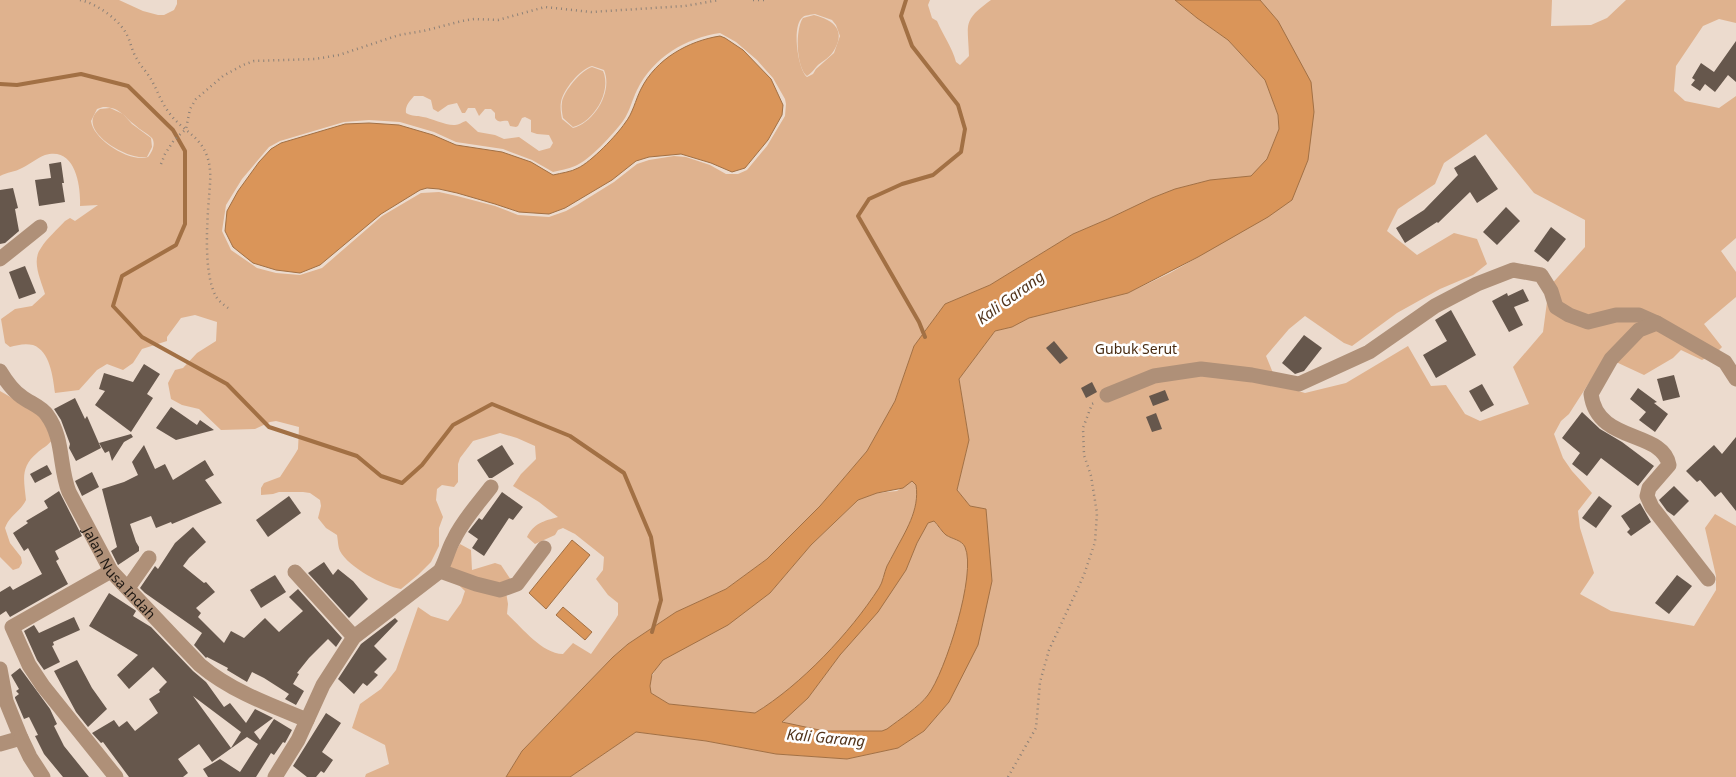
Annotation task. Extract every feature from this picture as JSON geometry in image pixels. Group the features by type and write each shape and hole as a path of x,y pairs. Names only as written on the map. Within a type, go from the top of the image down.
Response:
{"street":[{"path":"0,259 40,227"},
{"path":"1107,395 1154,376 1201,369 1252,375 1299,384 1369,352 1435,306 1477,284 1513,270 1541,274 1551,291 1556,307 1569,315 1588,322 1616,314 1639,315 1730,359 1736,379"},
{"path":"1660,325 1639,330 1611,359 1591,394 1592,403 1604,421 1620,432 1662,449 1668,458 1669,465 1649,488 1647,496 1652,507 1708,579"},
{"name":"Jalan Nusa Indah","path":"0,371 6,382 21,396 46,412 59,440 69,492 111,570 210,674 237,690 307,720"},
{"path":"275,777 298,740 322,685 354,637 440,572 460,528 491,488"},
{"path":"440,572 500,590 517,584 544,548"},
{"path":"128,588 149,558"},
{"path":"111,570 6,629 43,686 116,777"},
{"path":"295,572 354,637"},
{"path":"0,669 6,702 30,757 43,777"},
{"path":"0,744 21,738"}],"path":[{"path":"80,0 93,3 104,10 123,29 127,34 136,58 152,81 167,109 174,119 200,142 207,155 210,168 206,247 208,266 215,295 228,308"},
{"path":"161,164 174,140 186,129 190,109 204,91 223,76 254,61 315,59 339,54 399,34 423,31 468,20 498,20 544,8 591,12 685,6 719,0"},
{"path":"753,0 766,0"},
{"path":"1008,777 1036,728 1040,682 1049,650 1084,575 1095,542 1097,514 1091,476 1084,455 1084,428 1092,404 1107,395"}],"green space":[{"path":"0,0 119,0 143,11 164,15 174,10 177,0 930,0 928,5 932,18 937,21 956,62 960,65 969,56 968,29 971,18 991,0 1175,0 1228,40 1265,80 1278,115 1279,129 1267,159 1252,176 1210,180 1175,189 1152,198 1073,234 990,285 945,304 914,346 895,401 867,451 820,506 767,559 726,589 676,612 628,644 613,657 522,751 506,777 365,777 366,774 389,764 385,745 352,728 360,704 381,689 396,670 418,607 431,616 448,621 461,603 465,591 444,571 460,544 471,550 472,570 495,563 501,565 511,580 506,592 507,614 540,645 555,653 563,654 573,643 591,654 615,620 618,615 618,603 608,595 596,579 603,570 604,557 575,534 563,528 558,530 555,535 535,544 527,537 536,526 544,521 558,517 539,502 513,486 521,474 536,459 535,446 500,433 473,441 460,458 458,482 454,487 442,485 437,489 436,500 443,517 439,528 439,546 431,562 401,589 376,580 358,569 344,557 339,549 337,535 326,528 318,518 321,506 320,500 310,493 303,492 279,492 261,495 261,488 264,483 280,477 298,449 299,427 276,421 255,429 221,430 199,409 182,405 171,399 168,383 175,370 183,368 197,353 216,341 217,322 195,315 181,318 167,337 167,341 142,349 133,363 123,370 107,364 97,370 79,390 55,393 50,365 39,348 27,344 10,347 5,343 1,319 15,309 32,306 45,294 37,265 38,253 43,244 65,221 70,218 75,221 98,205 80,206 79,188 74,169 63,156 55,154 45,155 19,169 0,176","holes":["815,14 832,20 840,36 834,53 813,74 807,77 801,66 797,47 799,22 807,15","720,33 736,42 757,60 773,78 785,99 785,116 767,146 747,170 738,174 726,174 710,165 686,157 674,156 649,160 637,164 614,182 577,205 549,217 518,215 495,206 439,192 421,193 382,216 322,268 300,275 276,273 257,268 231,250 222,231 226,205 242,179 269,147 280,141 344,122 369,120 400,122 434,132 456,142 503,149 532,160 553,172 575,166 594,153 623,121 637,90 652,68 672,51 695,39","592,66 604,70 606,78 604,96 595,113 581,125 573,128 562,119 562,97 573,81 587,68","414,96 423,96 431,100 433,109 438,112 448,105 457,103 462,113 465,113 468,108 475,108 479,116 485,109 491,109 495,113 496,120 508,121 510,126 516,127 522,118 525,117 531,120 531,132 549,135 553,143 550,148 539,151 519,137 504,139 495,135 478,132 466,121 458,125 452,125 411,115 406,113 408,104","109,107 117,110 152,138 154,145 151,153 148,157 140,158 122,153 98,135 91,121 97,109"]},
{"name":"Gubuk Serut","path":"1260,0 1552,0 1551,26 1591,25 1607,18 1626,0 1736,0 1736,23 1719,19 1703,26 1676,66 1674,91 1685,101 1719,108 1736,96 1736,238 1721,251 1736,272 1736,297 1704,324 1722,347 1702,360 1681,350 1673,358 1644,375 1616,362 1594,375 1569,414 1561,421 1554,434 1563,458 1592,493 1578,511 1580,528 1594,573 1580,594 1611,611 1694,626 1716,590 1716,576 1705,528 1715,514 1736,526 1736,777 570,777 636,732 706,741 776,754 847,759 898,748 924,731 949,702 992,581 986,509 970,506 957,490 969,440 959,379 995,331 1012,327 1029,318 1128,293 1170,273 1198,257 1302,173 1308,160 1278,21","holes":["1486,134 1534,193 1585,220 1585,247 1549,287 1543,332 1513,367 1529,404 1480,421 1465,414 1446,385 1431,386 1408,346 1346,383 1305,393 1278,385 1266,356 1289,329 1305,316 1344,343 1352,346 1397,313 1440,289 1473,275 1487,264 1477,239 1454,233 1417,255 1387,231 1398,209 1435,184 1444,163"]},
{"path":"814,15 832,23 838,32 839,38 832,54 807,76 803,71 799,57 799,30 803,18"},
{"path":"592,67 603,71 605,87 603,96 599,105 588,119 573,127 563,118 563,97 578,76"},
{"path":"110,108 123,114 132,124 151,138 152,147 147,157 138,157 116,149 98,134 93,125 93,117 100,109"},
{"path":"0,391 38,413 52,440 28,463 24,474 26,500 9,520 5,528 10,543 21,557 22,563 19,568 13,570 0,557"},
{"path":"912,481 916,485 917,494 914,512 887,566 879,588 854,623 824,657 773,701 755,713 669,704 651,693 650,683 652,675 663,660 770,593 811,545 858,500 877,493 897,491"},
{"path":"933,520 946,535 964,545 968,559 963,598 951,646 943,667 928,695 914,709 887,730 882,731 844,732 818,730 782,721 808,698 840,655 878,611 906,570 917,543 928,523"}],"water":[{"name":"Kali Garang","path":"1175,0 1260,0 1278,21 1311,82 1314,112 1308,160 1292,200 1268,217 1198,257 1128,293 1029,318 1012,327 995,331 959,379 969,440 957,490 970,506 986,509 992,581 978,645 949,702 924,731 898,748 847,759 776,754 706,741 636,732 570,777 506,777 522,751 613,657 628,644 676,612 726,589 767,559 820,506 867,451 895,401 914,346 945,304 990,285 1073,234 1152,198 1175,189 1210,180 1251,176 1267,159 1279,129 1278,115 1265,80 1228,40","holes":["912,481 916,485 917,494 914,512 887,566 882,583 854,623 823,657 790,688 755,713 669,704 651,693 652,674 663,660 728,625 770,593 811,545 858,500 877,493 903,488","934,521 946,535 964,545 968,560 967,578 957,622 943,666 928,695 909,713 882,731 824,731 782,722 808,698 840,655 878,612 906,570 928,523"]},
{"path":"720,36 743,50 771,79 783,105 782,115 768,140 745,168 732,172 681,154 649,157 636,161 612,180 565,208 549,214 519,212 457,193 427,188 420,190 381,214 320,265 300,273 276,270 253,263 233,247 225,231 227,211 238,191 271,149 281,143 345,124 399,125 433,135 456,145 502,152 531,162 553,175 575,169 596,154 621,128 630,115 647,78 664,60 696,42"},
{"path":"572,540 590,555 546,609 529,593"},
{"path":"563,607 592,632 585,640 556,615"}],"building":[{"path":"1736,41 1736,82 1728,75 1715,92 1705,84 1700,91 1691,85 1695,80 1692,78 1701,63 1714,72"},
{"path":"1475,155 1498,189 1477,203 1470,192 1438,223 1405,243 1396,228 1424,210 1458,175 1454,168"},
{"path":"61,162 65,202 39,206 35,180 51,178 49,164"},
{"path":"13,188 18,208 15,209 19,231 5,243 0,244 0,190"},
{"path":"1506,207 1520,221 1497,245 1483,232"},
{"path":"1551,227 1566,239 1548,262 1534,251"},
{"path":"25,266 36,293 19,299 9,272"},
{"path":"1523,289 1529,301 1514,307 1523,325 1509,332 1492,301 1507,293 1508,296"},
{"path":"1451,310 1476,355 1436,378 1423,355 1447,341 1435,320"},
{"path":"1304,335 1322,348 1304,371 1295,374 1282,363"},
{"path":"1054,341 1068,358 1060,364 1046,348"},
{"path":"144,364 160,374 147,394 153,398 131,432 95,405 105,391 99,389 104,373 133,382"},
{"path":"1674,375 1680,397 1663,401 1657,379"},
{"path":"1092,382 1097,392 1086,398 1081,388"},
{"path":"1482,384 1494,405 1481,412 1469,391"},
{"path":"1638,388 1657,402 1654,403 1668,414 1655,432 1639,420 1646,412 1630,399"},
{"path":"1165,390 1169,400 1153,406 1149,396"},
{"path":"75,398 85,419 87,416 101,448 76,461 69,448 70,444 61,420 54,409"},
{"path":"171,407 197,425 200,420 214,430 176,440 156,428"},
{"path":"1582,412 1600,429 1622,442 1654,466 1638,486 1601,458 1587,476 1572,464 1580,453 1562,438"},
{"path":"1156,413 1162,429 1152,432 1146,417"},
{"path":"131,434 133,437 124,442 112,461 109,451 105,453 99,443"},
{"path":"1736,437 1736,511 1721,492 1715,497 1700,480 1697,482 1686,471 1714,445 1722,454"},
{"path":"144,445 155,469 165,464 173,480 205,460 214,475 205,480 222,503 172,524 171,522 156,528 151,516 130,524 139,551 118,565 111,551 117,547 102,489 138,475 132,462"},
{"path":"502,445 514,464 489,478 477,460"},
{"path":"47,465 52,474 35,483 30,474"},
{"path":"92,472 99,487 82,496 75,481"},
{"path":"1674,486 1689,501 1674,516 1667,511 1659,500"},
{"path":"59,491 82,536 55,551 59,559 56,561 68,584 10,617 6,611 0,615 0,592 10,586 13,590 42,574 28,548 24,551 13,533 28,523 26,521 48,508 44,501"},
{"path":"502,492 523,507 513,520 509,518 484,556 472,548 478,539 468,532 479,518 482,520"},
{"path":"289,496 301,513 268,537 256,520"},
{"path":"1599,496 1612,506 1596,528 1582,518"},
{"path":"1640,503 1651,522 1631,536 1627,532 1630,529 1621,516"},
{"path":"193,527 206,542 183,566 204,583 206,582 215,592 196,608 201,613 198,617 224,643 231,631 244,638 265,618 279,632 303,611 289,597 298,589 342,638 336,647 328,639 297,673 299,674 293,684 304,691 296,705 285,699 289,694 264,678 252,672 247,682 227,670 228,668 206,658 194,645 202,633 140,588 155,566 158,569 175,543"},
{"path":"324,562 333,575 338,569 353,581 368,599 349,618 308,573"},
{"path":"275,575 286,592 261,608 250,590"},
{"path":"1677,575 1692,586 1669,614 1655,603"},
{"path":"109,593 135,610 133,616 151,627 206,682 224,707 230,703 246,723 255,709 273,718 254,732 260,740 274,719 292,730 285,743 283,742 274,755 271,753 256,777 208,777 203,769 220,759 240,772 258,744 247,737 212,762 199,744 178,759 188,773 183,777 129,777 103,742 101,743 92,733 114,720 119,727 127,721 135,731 158,713 149,699 160,692 159,690 167,682 153,667 129,689 117,675 138,655 89,626","holes":["193,696 241,732 231,748"]},
{"path":"74,617 80,630 53,642 54,645 52,646 60,662 44,670 37,660 24,631 34,625 39,633"},
{"path":"395,618 398,621 374,646 387,659 374,672 378,675 367,686 363,683 354,694 338,679 361,644"},
{"path":"77,660 92,688 107,709 88,727 76,712 54,671"},
{"path":"20,668 50,709 57,724 54,726 64,746 89,777 63,777 44,754 35,736 38,735 29,717 24,719 15,698 19,694 16,691 19,689 11,675"},
{"path":"326,713 341,723 322,752 333,760 324,773 321,771 316,777 307,777 293,766"}],"waterway":[{"path":"906,0 901,16 912,46 958,105 965,129 961,152 933,175 902,184 869,199 858,216 919,322 925,337"},
{"path":"0,84 17,85 81,74 128,86 173,130 185,151 185,224 176,245 122,276 113,306 142,337 227,384 269,427 357,456 381,476 402,483 422,465 453,425 492,404 570,436 624,473 651,537 661,600 652,632"}]}
